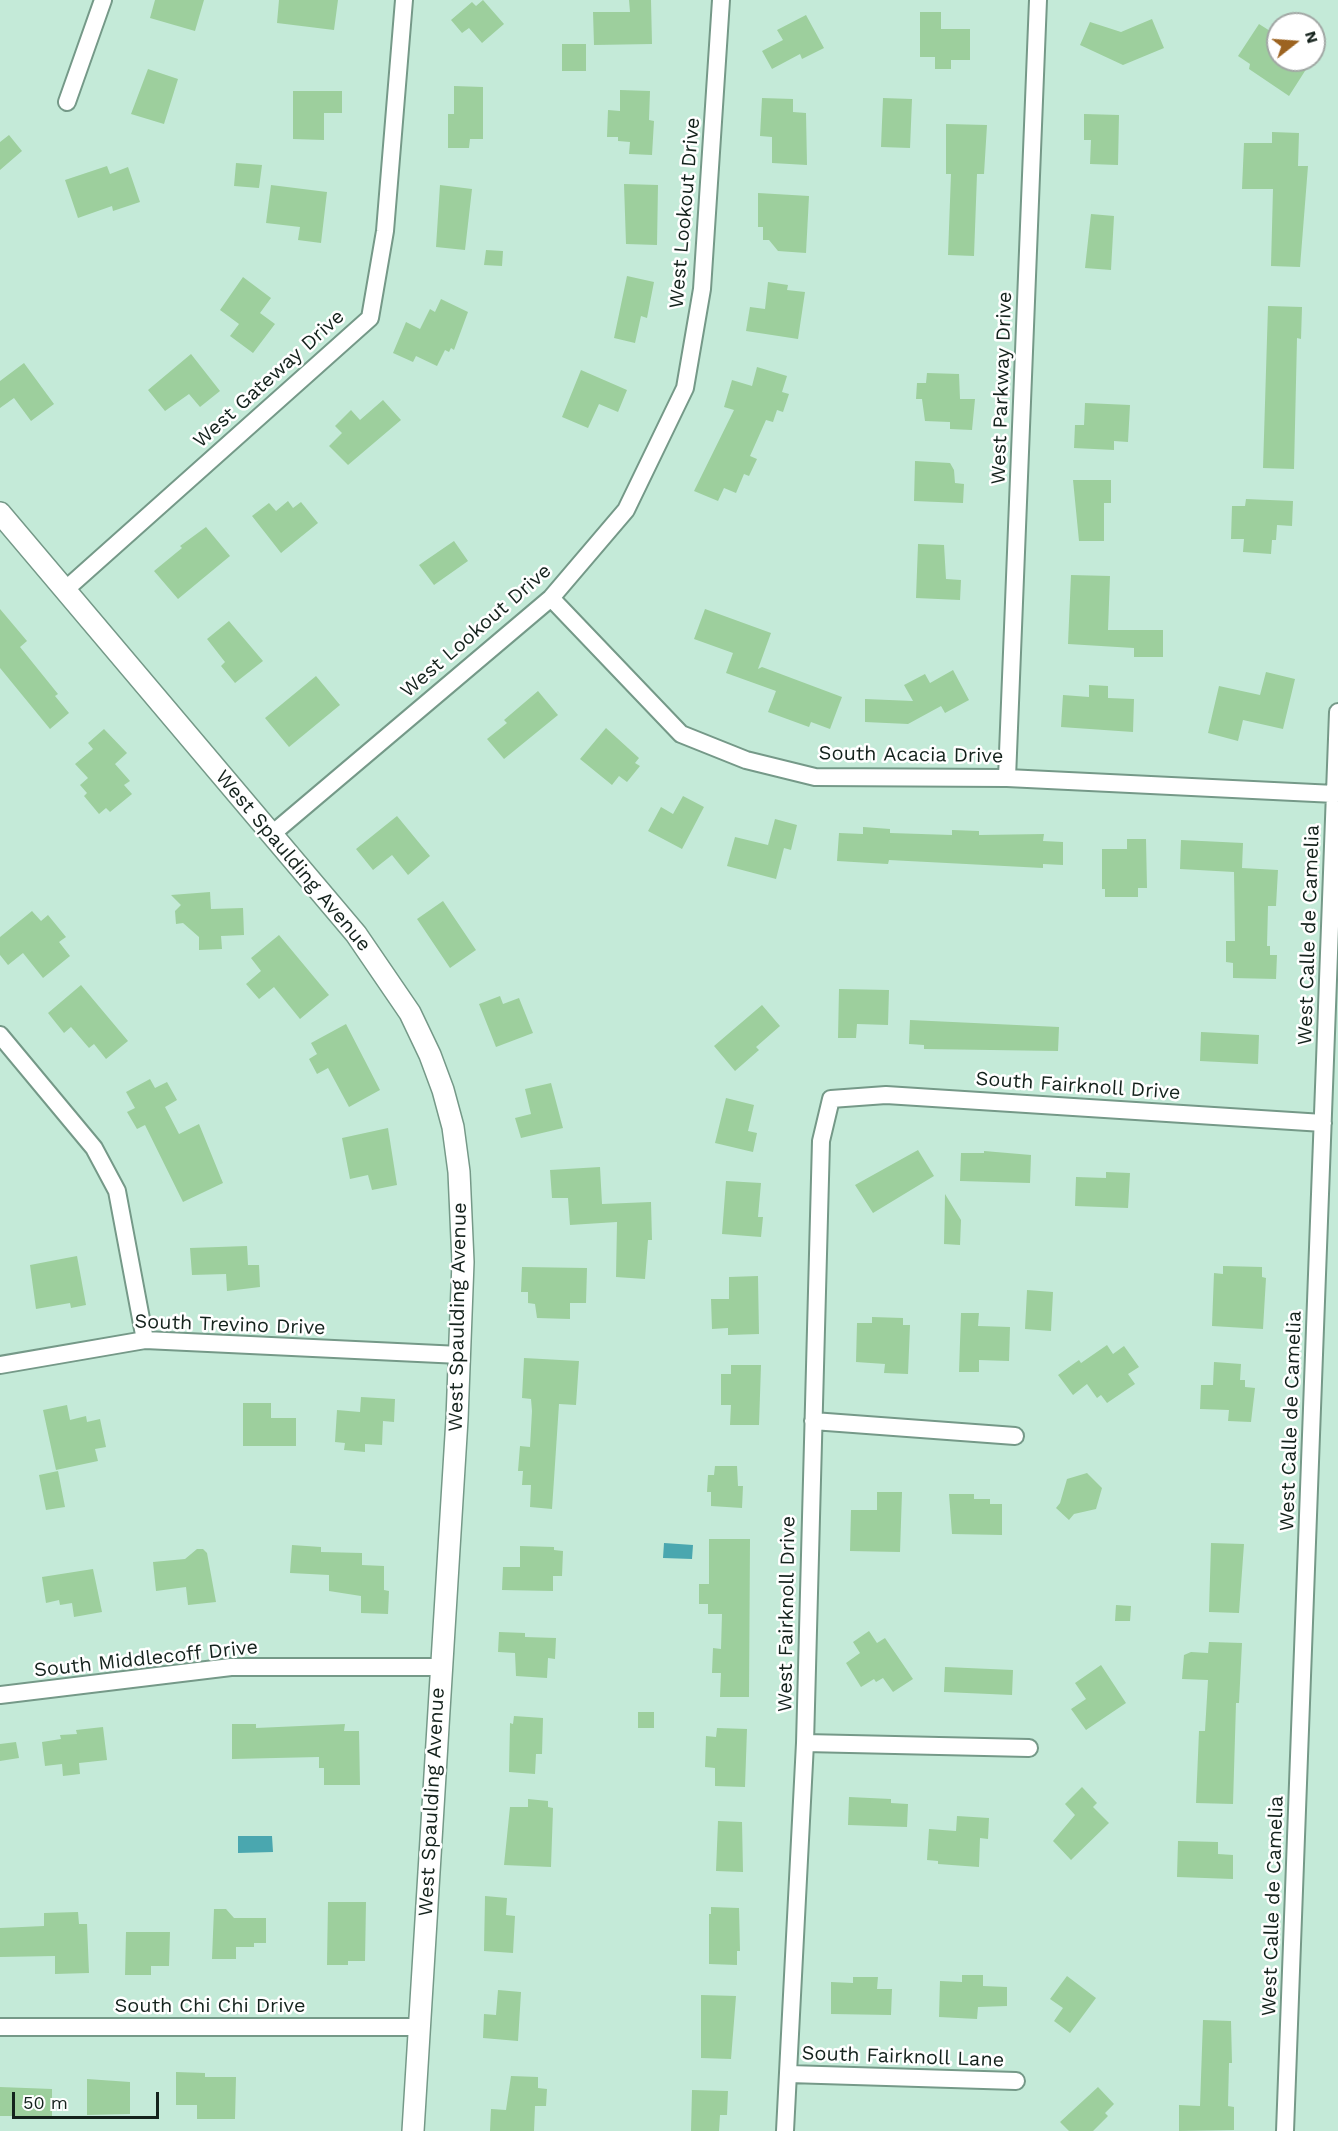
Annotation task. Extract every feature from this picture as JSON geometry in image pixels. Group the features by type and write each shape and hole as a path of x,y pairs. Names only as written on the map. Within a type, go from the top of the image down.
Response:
{"street":[{"path":"67,102 103,0"},
{"name":"West Gateway Drive","path":"65,590 370,318 385,231 404,0"},
{"name":"West Lookout Drive","path":"272,834 550,598 626,510 685,388 702,289 721,0"},
{"name":"West Parkway Drive","path":"1007,777 1038,0"},
{"name":"West Spaulding Avenue","path":"0,513 356,934 387,978 415,1024 443,1090 453,1127 462,1208 460,1355 413,2131"},
{"name":"South Acacia Drive","path":"550,598 681,734 746,760 815,777 1007,777 1335,794"},
{"name":"West Calle de Camelia","path":"1286,2131 1338,712"},
{"path":"0,1035 94,1148 117,1191 145,1340"},
{"name":"South Fairknoll Drive","path":"831,1099 886,1095 1323,1124"},
{"name":"West Fairknoll Drive","path":"785,2131 805,1743 821,1141 831,1099"},
{"name":"South Trevino Drive","path":"0,1365 145,1340 460,1355"},
{"path":"813,1421 1015,1436"},
{"name":"South Middlecoff Drive","path":"0,1695 231,1667 440,1666"},
{"path":"805,1743 1029,1748"},
{"name":"South Chi Chi Drive","path":"0,2027 420,2027"},
{"name":"South Fairknoll Lane","path":"789,2074 1016,2081"}],"water":[{"path":"664,1543 693,1545 692,1559 663,1558"},
{"path":"238,1836 272,1836 273,1852 238,1853"}],"building":[{"path":"155,0 204,0 195,31 150,18"},
{"path":"279,0 338,0 334,30 277,23"},
{"path":"483,0 504,24 482,43 469,28 462,33 451,20 472,2 476,6"},
{"path":"629,0 651,0 652,44 594,45 593,12 630,12"},
{"path":"920,12 941,12 941,29 970,29 970,60 951,60 951,69 935,69 935,57 920,57"},
{"path":"806,15 824,48 802,59 800,54 772,69 762,51 783,40 777,30"},
{"path":"1152,19 1164,48 1123,65 1080,45 1090,22 1121,32"},
{"path":"1259,24 1266,28 1266,72 1304,72 1289,96 1249,69 1250,64 1238,56"},
{"path":"562,44 586,44 586,71 562,71"},
{"path":"148,69 178,79 164,124 131,114"},
{"path":"454,86 483,87 483,139 470,139 469,148 448,148 448,114 454,114"},
{"path":"620,90 650,91 649,120 654,121 652,155 629,154 630,142 618,141 618,137 607,137 608,110 620,111"},
{"path":"293,91 342,91 342,113 324,113 324,140 293,139"},
{"path":"762,98 793,99 793,112 806,113 807,165 772,163 772,137 760,136"},
{"path":"883,98 912,99 910,148 881,147"},
{"path":"1084,114 1119,115 1118,165 1090,164 1091,140 1084,140"},
{"path":"946,124 987,125 984,174 977,174 974,256 948,255 951,174 946,174"},
{"path":"1272,132 1299,133 1298,166 1308,166 1300,267 1271,266 1273,189 1242,189 1244,143 1272,143"},
{"path":"9,135 22,151 0,170 0,142"},
{"path":"236,163 262,165 259,188 234,186"},
{"path":"107,166 110,174 128,167 140,202 113,211 112,206 78,218 65,180"},
{"path":"624,184 658,185 657,245 626,244"},
{"path":"271,185 327,192 321,243 298,240 300,227 266,223"},
{"path":"440,185 472,189 465,250 436,247"},
{"path":"758,193 809,196 806,253 778,251 769,240 763,240 763,227 758,227"},
{"path":"1091,214 1114,216 1111,270 1085,268"},
{"path":"486,250 503,251 502,266 484,265"},
{"path":"627,276 654,282 647,318 641,316 635,343 614,338"},
{"path":"243,277 271,298 260,313 275,324 253,353 230,336 239,324 220,310"},
{"path":"768,282 788,285 787,290 805,292 798,339 746,331 750,307 765,309"},
{"path":"441,299 468,312 454,350 451,348 449,352 445,350 437,366 416,356 413,362 393,353 406,322 420,329 430,309 435,312"},
{"path":"1268,306 1302,307 1301,339 1297,338 1294,469 1263,468"},
{"path":"191,354 220,391 200,407 189,394 165,411 148,390"},
{"path":"24,363 54,404 31,421 14,398 0,408 0,381"},
{"path":"757,367 787,376 782,392 789,394 783,412 777,410 773,422 766,420 750,456 757,459 749,476 744,474 736,493 724,488 718,501 694,491 734,410 724,407 732,380 752,386"},
{"path":"581,370 627,390 618,412 599,404 588,428 562,417"},
{"path":"927,373 959,374 960,399 975,399 972,430 950,429 950,422 925,421 922,399 916,399 917,383 926,383"},
{"path":"383,400 401,420 348,465 329,446 342,433 335,426 351,410 360,420"},
{"path":"1085,403 1130,405 1128,442 1114,441 1114,450 1074,448 1075,425 1084,425"},
{"path":"915,461 950,463 954,470 955,483 964,484 963,503 914,501"},
{"path":"1073,480 1111,480 1111,503 1104,503 1104,541 1079,541"},
{"path":"1246,499 1293,501 1292,526 1277,525 1276,540 1272,540 1271,554 1243,552 1244,539 1231,539 1232,506 1245,506"},
{"path":"288,501 293,508 301,502 318,523 281,553 252,516 269,503 276,511"},
{"path":"206,527 230,556 178,599 154,571 182,548 180,546"},
{"path":"454,541 468,561 434,585 419,565"},
{"path":"918,544 944,545 946,579 961,580 960,600 916,598"},
{"path":"1071,575 1110,576 1108,630 1163,630 1163,657 1134,657 1134,648 1068,644"},
{"path":"0,609 27,641 20,647 58,694 55,696 69,713 50,729 0,668"},
{"path":"705,609 771,633 758,669 762,667 842,697 830,729 811,722 809,727 768,712 776,691 726,673 733,653 694,639"},
{"path":"229,621 263,661 235,683 221,666 225,662 207,639"},
{"path":"953,670 969,700 945,713 941,706 908,724 865,722 865,699 913,701 904,685 925,674 930,683"},
{"path":"1266,672 1295,679 1283,729 1243,720 1238,741 1208,733 1219,686 1260,695"},
{"path":"316,676 340,705 289,747 265,718"},
{"path":"1089,685 1108,686 1108,698 1134,699 1133,732 1061,727 1063,695 1089,697"},
{"path":"538,691 558,715 504,759 487,739 507,723 504,720"},
{"path":"606,728 639,758 635,763 640,766 627,782 619,776 612,785 580,759"},
{"path":"104,729 127,753 115,764 130,781 124,785 132,794 110,812 106,808 99,814 84,796 87,793 80,785 88,778 75,764 93,749 88,743"},
{"path":"683,796 704,807 682,849 648,831 661,807 673,814"},
{"path":"397,816 430,856 408,875 392,855 373,870 356,849"},
{"path":"775,819 797,825 791,850 784,848 776,879 727,866 735,837 768,845"},
{"path":"863,827 890,829 890,833 952,835 952,830 979,831 979,835 1044,834 1043,841 1063,842 1063,865 1043,864 1043,868 889,860 888,864 837,861 839,833 863,834"},
{"path":"1127,839 1146,839 1147,888 1138,888 1138,897 1105,897 1105,889 1102,889 1102,849 1127,849"},
{"path":"1181,840 1243,843 1242,868 1278,870 1276,906 1268,906 1267,946 1270,946 1270,955 1277,955 1276,979 1233,978 1233,963 1226,962 1226,941 1235,941 1234,872 1180,869"},
{"path":"210,892 211,909 243,908 244,935 221,936 222,949 199,950 199,937 183,923 176,924 175,911 181,905 171,895"},
{"path":"443,901 476,950 450,968 417,919"},
{"path":"32,911 41,921 48,915 66,937 59,942 70,956 43,978 23,953 8,965 0,955 0,937"},
{"path":"279,935 329,995 300,1019 274,987 259,999 246,984 261,971 251,958"},
{"path":"81,985 128,1041 106,1059 94,1044 89,1048 71,1027 64,1033 48,1013"},
{"path":"839,989 889,990 888,1025 857,1024 856,1038 838,1038"},
{"path":"500,996 503,1004 519,998 533,1033 496,1047 479,1004"},
{"path":"762,1005 780,1026 756,1047 759,1050 735,1071 714,1046"},
{"path":"910,1020 1059,1027 1058,1051 924,1049 924,1045 909,1044"},
{"path":"346,1024 380,1090 349,1107 328,1068 317,1074 309,1059 317,1054 311,1043"},
{"path":"1201,1032 1259,1035 1258,1064 1200,1061"},
{"path":"150,1079 155,1088 167,1082 177,1100 165,1107 179,1134 199,1124 223,1183 183,1202 145,1125 137,1129 127,1112 135,1108 126,1092"},
{"path":"551,1083 563,1128 521,1138 515,1118 531,1114 525,1089"},
{"path":"726,1098 754,1105 748,1131 757,1133 753,1152 715,1143"},
{"path":"388,1128 397,1185 372,1190 368,1175 350,1179 342,1138"},
{"path":"918,1150 934,1176 873,1213 855,1185"},
{"path":"984,1151 1031,1155 1030,1183 960,1181 961,1153 984,1153"},
{"path":"600,1167 602,1204 651,1202 652,1240 648,1240 645,1279 616,1277 617,1222 570,1225 568,1198 552,1198 550,1170"},
{"path":"1106,1172 1130,1173 1128,1208 1075,1206 1076,1177 1106,1178"},
{"path":"726,1181 761,1183 758,1217 763,1217 761,1237 722,1234"},
{"path":"945,1194 961,1220 960,1245 944,1244"},
{"path":"247,1246 248,1265 259,1265 260,1287 227,1291 226,1274 192,1275 190,1248"},
{"path":"77,1256 86,1305 71,1308 70,1303 36,1309 30,1265"},
{"path":"1223,1266 1262,1267 1262,1277 1266,1278 1263,1329 1212,1326 1214,1273 1223,1274"},
{"path":"522,1267 587,1268 586,1303 570,1303 570,1319 537,1318 535,1304 528,1303 528,1292 521,1292"},
{"path":"758,1276 759,1334 728,1335 728,1328 712,1329 711,1299 729,1299 729,1277"},
{"path":"1027,1290 1053,1292 1051,1331 1025,1329"},
{"path":"961,1313 979,1313 978,1326 1010,1327 1009,1361 979,1360 979,1372 959,1372"},
{"path":"872,1317 903,1318 903,1325 910,1325 908,1374 884,1373 885,1364 856,1362 857,1323 872,1323"},
{"path":"1107,1345 1113,1354 1124,1346 1139,1367 1128,1374 1135,1384 1107,1403 1101,1395 1097,1398 1087,1384 1073,1395 1058,1375 1079,1360 1081,1363"},
{"path":"524,1358 579,1361 576,1405 559,1404 552,1509 530,1507 531,1485 522,1485 523,1471 518,1471 520,1446 530,1447 532,1411 531,1399 522,1398"},
{"path":"1214,1362 1241,1364 1240,1380 1245,1380 1245,1387 1255,1388 1251,1422 1228,1421 1229,1410 1200,1409 1201,1385 1213,1385"},
{"path":"731,1365 761,1365 759,1425 730,1425 731,1405 721,1405 721,1374 731,1374"},
{"path":"361,1397 395,1399 394,1422 383,1421 382,1445 365,1444 365,1452 344,1450 345,1443 335,1442 337,1410 360,1412"},
{"path":"243,1403 271,1403 271,1418 296,1418 296,1446 243,1446"},
{"path":"67,1405 70,1420 86,1416 87,1422 100,1419 106,1447 95,1449 98,1461 56,1470 43,1410"},
{"path":"715,1466 737,1466 738,1486 743,1486 742,1508 711,1506 711,1492 707,1492 708,1475 714,1475"},
{"path":"58,1471 65,1507 46,1510 39,1475"},
{"path":"1087,1473 1102,1488 1096,1509 1074,1514 1069,1520 1056,1508 1060,1503 1067,1479"},
{"path":"877,1492 902,1492 900,1552 850,1551 851,1510 877,1510"},
{"path":"949,1494 974,1494 974,1499 990,1499 990,1504 1002,1504 1002,1535 952,1534"},
{"path":"709,1539 750,1539 749,1697 720,1697 721,1673 712,1673 713,1648 721,1649 722,1614 708,1614 708,1604 699,1604 699,1584 709,1584"},
{"path":"1211,1543 1244,1544 1239,1613 1209,1612"},
{"path":"292,1545 321,1547 321,1552 362,1553 362,1565 384,1566 384,1590 389,1591 388,1614 361,1613 361,1596 329,1591 329,1575 290,1573"},
{"path":"520,1546 554,1547 554,1550 563,1551 562,1576 553,1576 553,1591 502,1590 503,1567 520,1567"},
{"path":"197,1549 203,1549 207,1553 216,1602 188,1605 186,1587 156,1591 153,1562 185,1559"},
{"path":"93,1569 102,1612 74,1617 72,1603 60,1605 59,1600 46,1603 42,1577"},
{"path":"1116,1605 1131,1606 1130,1621 1115,1621"},
{"path":"869,1631 877,1643 885,1638 913,1679 893,1692 883,1678 876,1682 874,1679 861,1687 846,1663 860,1653 853,1642"},
{"path":"499,1632 525,1633 525,1637 556,1638 555,1659 548,1658 547,1678 516,1676 515,1653 498,1652"},
{"path":"1209,1642 1242,1643 1239,1703 1236,1703 1233,1804 1196,1803 1199,1731 1205,1731 1208,1680 1182,1679 1184,1655 1191,1652 1208,1653"},
{"path":"1101,1665 1126,1703 1086,1730 1071,1709 1086,1699 1075,1683"},
{"path":"945,1667 1013,1670 1012,1695 944,1692"},
{"path":"638,1712 654,1712 654,1728 638,1728"},
{"path":"514,1716 543,1718 542,1754 536,1754 535,1774 509,1772 510,1723 513,1724"},
{"path":"232,1724 256,1724 256,1728 345,1724 344,1731 359,1731 360,1785 324,1785 324,1768 319,1768 319,1757 232,1759"},
{"path":"103,1727 107,1760 79,1763 80,1774 63,1776 62,1764 45,1766 42,1742 61,1739 60,1735 77,1734 76,1730"},
{"path":"717,1728 747,1729 745,1787 715,1786 715,1768 705,1767 706,1736 716,1737"},
{"path":"16,1742 19,1758 0,1761 0,1744"},
{"path":"1082,1787 1097,1803 1093,1807 1109,1823 1071,1860 1053,1841 1075,1815 1065,1804"},
{"path":"849,1797 891,1799 891,1803 908,1804 907,1827 848,1825"},
{"path":"528,1799 548,1801 548,1807 553,1808 551,1867 504,1865 510,1807 528,1807"},
{"path":"957,1816 989,1818 988,1839 980,1838 979,1867 938,1864 938,1861 927,1860 929,1829 956,1831"},
{"path":"718,1821 742,1822 743,1872 716,1871"},
{"path":"1178,1841 1218,1842 1218,1854 1233,1855 1233,1879 1177,1877"},
{"path":"485,1896 507,1898 506,1915 515,1916 513,1953 484,1951"},
{"path":"328,1902 366,1902 365,1961 348,1961 348,1965 327,1965"},
{"path":"711,1907 739,1908 740,1951 737,1951 737,1965 709,1964"},
{"path":"214,1909 226,1909 234,1918 266,1918 266,1943 254,1943 254,1947 236,1947 236,1959 212,1959"},
{"path":"78,1912 79,1924 87,1924 89,1973 55,1974 55,1956 0,1957 0,1928 44,1926 44,1913"},
{"path":"126,1932 170,1932 169,1966 151,1966 151,1975 125,1975"},
{"path":"962,1975 983,1975 983,1986 1007,1987 1007,2006 978,2007 977,2019 939,2017 940,1981 962,1982"},
{"path":"1067,1976 1096,1998 1070,2033 1054,2021 1063,2008 1050,1999"},
{"path":"853,1977 878,1977 877,1989 892,1989 891,2015 831,2014 831,1982 853,1983"},
{"path":"498,1990 521,1992 518,2041 483,2038 484,2014 496,2015"},
{"path":"701,1995 736,1996 731,2059 701,2058"},
{"path":"1203,2020 1231,2021 1232,2063 1229,2063 1228,2106 1234,2107 1234,2130 1179,2131 1179,2105 1200,2106"},
{"path":"176,2072 205,2073 205,2077 236,2077 235,2119 197,2119 197,2105 176,2105"},
{"path":"511,2076 538,2077 538,2088 547,2089 546,2106 535,2106 534,2131 490,2131 491,2109 506,2110"},
{"path":"87,2079 130,2082 130,2114 87,2115"},
{"path":"0,2087 52,2089 52,2116 0,2116"},
{"path":"1098,2087 1114,2104 1105,2113 1108,2116 1093,2131 1069,2131 1060,2122"},
{"path":"692,2090 728,2091 727,2115 720,2115 719,2131 691,2131"}]}
